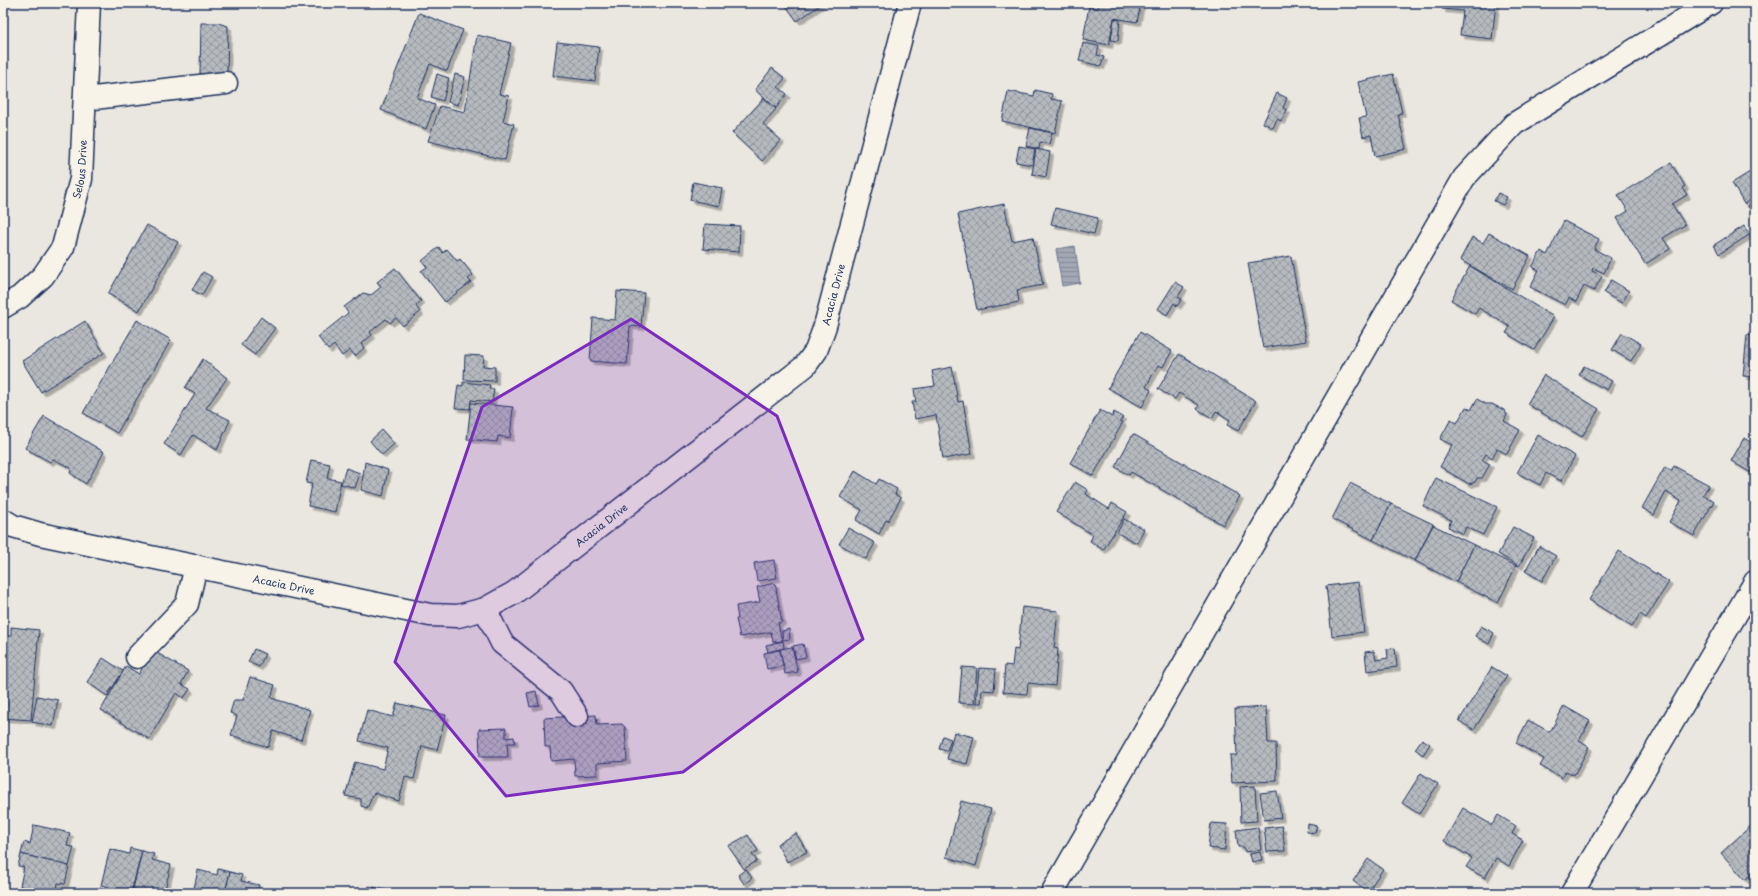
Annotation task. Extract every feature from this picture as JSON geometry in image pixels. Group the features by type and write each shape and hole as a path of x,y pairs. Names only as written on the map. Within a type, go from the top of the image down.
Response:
{"street":[{"name":"Selous Drive","path":"3,307 20,297 43,276 63,247 80,179 89,3"},
{"name":"Acacia Drive","path":"3,520 13,526 40,534 430,615 458,616 485,609 514,593 805,366 816,351 825,326 910,3"},
{"path":"1052,893 1464,178 1514,124 1711,3"},
{"path":"85,99 226,82"},
{"path":"137,656 187,604 196,566"},
{"path":"1572,893 1755,582"},
{"path":"485,609 502,643 561,691 577,716"}],"highlighted area":[{"path":"631,319 777,416 863,639 683,772 506,796 395,662 482,407"}],"shaded area":[{"path":"1075,246 1080,283 1062,286 1056,249"}],"building":[{"path":"784,3 823,3 797,21"},
{"path":"1099,3 1141,3 1137,22 1114,18 1109,45 1083,40 1089,6 1098,8"},
{"path":"1443,3 1496,3 1492,39 1460,35 1463,11 1442,9"},
{"path":"419,13 463,30 447,71 430,64 417,98 435,105 426,129 381,110"},
{"path":"1114,19 1120,20 1118,41 1111,40"},
{"path":"201,23 218,23 228,26 227,74 200,74"},
{"path":"477,35 511,43 499,94 509,96 503,121 514,124 505,160 428,141 440,106 465,112"},
{"path":"557,42 599,47 595,81 553,76"},
{"path":"1083,43 1099,46 1097,55 1104,57 1101,66 1079,61"},
{"path":"772,68 785,78 778,87 787,94 776,108 755,90"},
{"path":"437,74 449,78 443,101 431,97"},
{"path":"455,74 465,77 458,105 448,102"},
{"path":"1393,74 1402,113 1398,114 1406,149 1375,156 1371,135 1363,137 1359,118 1366,117 1358,82"},
{"path":"1035,90 1052,94 1051,99 1062,101 1055,133 1002,121 1008,91 1034,96"},
{"path":"1277,93 1287,98 1283,108 1287,110 1281,121 1277,119 1273,128 1263,123"},
{"path":"764,98 776,109 763,124 781,140 762,161 732,133"},
{"path":"1030,128 1052,133 1049,144 1040,142 1039,149 1026,146"},
{"path":"1019,146 1035,149 1032,165 1016,162"},
{"path":"1036,149 1050,152 1046,177 1032,174"},
{"path":"1671,163 1685,186 1683,188 1687,195 1672,204 1685,225 1663,238 1670,249 1645,264 1617,218 1628,211 1618,195"},
{"path":"1750,172 1755,181 1755,197 1744,204 1732,183"},
{"path":"693,182 722,188 719,206 690,200"},
{"path":"1498,193 1507,197 1503,205 1494,201"},
{"path":"1755,202 1755,217 1748,206"},
{"path":"1004,204 1012,241 1033,237 1043,285 1017,290 1019,302 977,310 958,214"},
{"path":"1055,208 1098,218 1094,234 1051,224"},
{"path":"1564,221 1599,239 1594,249 1611,258 1604,273 1593,268 1592,271 1602,276 1594,291 1584,286 1576,302 1569,298 1565,305 1530,287 1539,270 1532,267 1541,251 1547,255"},
{"path":"705,224 740,226 739,252 703,249"},
{"path":"147,225 178,242 139,311 108,294"},
{"path":"1744,226 1749,235 1719,254 1714,245"},
{"path":"1489,233 1530,256 1512,289 1460,260 1472,237 1483,243"},
{"path":"439,247 443,253 447,249 457,261 460,259 473,275 468,279 471,282 445,302 421,271 427,267 422,261"},
{"path":"1291,256 1306,341 1263,348 1248,263"},
{"path":"1470,266 1554,317 1534,350 1506,333 1510,327 1479,308 1475,314 1451,300"},
{"path":"395,268 421,301 416,306 420,312 403,326 396,318 390,323 386,319 370,332 372,335 361,344 364,348 355,356 350,350 342,356 334,345 328,350 318,337 348,313 344,307 363,293 371,295 381,287 377,282"},
{"path":"203,272 212,277 202,295 192,290"},
{"path":"1611,280 1629,291 1622,303 1604,293"},
{"path":"1175,282 1184,287 1178,297 1182,299 1177,306 1174,303 1167,315 1158,309"},
{"path":"617,291 644,293 641,327 630,326 627,364 590,361 593,318 615,320"},
{"path":"261,317 275,328 255,355 241,345"},
{"path":"137,320 171,340 117,433 83,413"},
{"path":"85,321 104,353 41,392 22,361"},
{"path":"1140,332 1172,351 1163,367 1158,365 1146,387 1151,390 1142,407 1108,388"},
{"path":"1622,333 1641,344 1631,361 1612,350"},
{"path":"1747,335 1755,336 1755,377 1743,376"},
{"path":"1179,354 1256,401 1238,431 1227,425 1230,420 1216,411 1212,418 1197,409 1199,405 1179,393 1175,399 1158,389"},
{"path":"465,355 484,356 483,366 495,367 495,381 464,380"},
{"path":"203,359 227,378 206,408 230,420 217,450 193,435 181,455 164,444 195,394 185,388"},
{"path":"1584,366 1612,381 1607,390 1579,375"},
{"path":"952,367 958,402 963,401 972,454 943,459 936,415 915,419 912,402 916,402 914,389 935,386 932,371"},
{"path":"1544,375 1599,409 1582,437 1527,404"},
{"path":"463,382 490,385 489,389 494,389 492,402 471,400 470,409 455,408 458,385 463,386"},
{"path":"1477,399 1486,404 1492,404 1504,410 1507,415 1504,421 1520,430 1507,454 1497,449 1492,458 1486,454 1482,460 1490,464 1482,478 1477,478 1475,482 1469,484 1440,467 1452,445 1440,439 1451,419 1457,423 1466,407 1471,410"},
{"path":"471,403 513,407 510,438 498,436 497,442 467,439"},
{"path":"1100,410 1112,417 1114,412 1123,417 1120,421 1123,422 1093,476 1070,463"},
{"path":"44,416 104,452 86,484 70,473 71,468 53,459 50,462 25,448"},
{"path":"382,430 394,444 382,455 370,441"},
{"path":"1133,434 1240,496 1223,525 1131,472 1129,475 1115,467"},
{"path":"1538,435 1575,456 1561,481 1546,473 1540,485 1517,473"},
{"path":"1744,438 1755,445 1755,466 1751,473 1731,461"},
{"path":"311,460 330,464 327,478 341,481 335,512 308,506 312,484 306,483"},
{"path":"365,462 388,470 383,496 361,490"},
{"path":"1674,466 1709,485 1703,495 1714,501 1694,536 1669,522 1681,501 1666,492 1654,515 1642,508 1665,467 1671,471"},
{"path":"346,468 360,473 355,488 341,484"},
{"path":"855,471 876,484 879,479 897,489 895,494 901,498 888,521 886,520 879,534 856,520 862,510 840,497"},
{"path":"1436,478 1497,507 1483,535 1466,527 1463,534 1448,527 1451,520 1423,506"},
{"path":"1075,482 1088,490 1086,494 1109,509 1112,503 1127,512 1103,550 1090,541 1093,535 1056,512"},
{"path":"1350,483 1391,504 1373,540 1332,519"},
{"path":"1391,504 1433,524 1415,561 1373,540"},
{"path":"1124,519 1144,529 1137,543 1117,533"},
{"path":"1433,525 1474,545 1456,582 1415,561"},
{"path":"1513,527 1534,538 1519,566 1498,554"},
{"path":"848,528 875,543 866,559 839,544"},
{"path":"1474,545 1516,566 1498,603 1456,582"},
{"path":"1539,546 1556,556 1542,581 1525,571"},
{"path":"1619,551 1669,582 1646,618 1640,614 1632,627 1589,600"},
{"path":"774,560 777,578 757,581 754,563"},
{"path":"1358,582 1364,632 1332,636 1326,586"},
{"path":"775,583 782,622 778,623 782,641 773,642 771,632 740,637 736,619 738,619 736,606 760,602 757,587"},
{"path":"1022,607 1058,611 1054,648 1058,649 1055,686 1028,683 1027,694 1003,692 1005,665 1012,666 1014,649 1018,650"},
{"path":"1481,626 1494,633 1489,644 1475,636"},
{"path":"11,627 39,630 31,720 3,718 3,636 11,636"},
{"path":"789,629 790,639 783,640 782,631"},
{"path":"783,641 784,648 768,652 766,645"},
{"path":"803,644 806,657 796,659 793,646"},
{"path":"792,647 798,672 785,674 780,649"},
{"path":"1395,648 1397,667 1367,671 1365,652 1374,651 1376,660 1388,658 1387,649"},
{"path":"254,649 265,654 259,667 248,662"},
{"path":"152,650 188,671 181,684 190,689 184,698 176,693 149,739 101,710 126,666 139,674"},
{"path":"780,650 783,666 767,669 764,653"},
{"path":"103,658 123,671 107,696 87,682"},
{"path":"962,667 977,668 974,704 959,703"},
{"path":"1492,667 1507,676 1474,730 1459,721"},
{"path":"979,668 996,669 994,691 982,690 981,703 976,703"},
{"path":"250,677 275,685 271,698 310,710 301,740 273,731 268,747 231,735 237,716 230,713 234,700 243,700"},
{"path":"536,691 539,705 530,707 527,693"},
{"path":"37,696 58,700 53,726 32,722"},
{"path":"397,703 446,715 437,750 422,746 414,779 405,777 399,801 374,793 367,808 361,806 361,799 345,796 355,762 383,769 388,748 359,741 367,710 393,717"},
{"path":"1564,706 1590,721 1579,741 1589,747 1574,775 1566,771 1562,778 1540,766 1544,759 1516,743 1528,720 1550,732"},
{"path":"1266,707 1268,743 1276,743 1277,781 1232,783 1230,755 1237,755 1235,709"},
{"path":"596,715 597,725 622,724 625,727 627,761 597,763 597,775 575,776 574,759 551,761 550,747 545,747 544,718"},
{"path":"506,728 506,738 514,737 515,743 507,743 508,757 480,757 479,729"},
{"path":"954,732 974,737 967,764 947,759"},
{"path":"943,736 951,739 947,751 939,749"},
{"path":"1422,739 1430,744 1423,755 1415,749"},
{"path":"1421,773 1438,784 1419,814 1402,803"},
{"path":"1255,786 1257,821 1241,822 1240,787"},
{"path":"1277,791 1281,818 1264,820 1260,793"},
{"path":"961,801 991,809 976,866 946,857"},
{"path":"1463,808 1492,825 1498,815 1516,826 1512,834 1523,840 1509,866 1496,858 1485,878 1466,867 1472,858 1444,841"},
{"path":"1755,822 1755,871 1745,880 1721,853"},
{"path":"1211,823 1227,824 1225,850 1208,848"},
{"path":"1308,824 1317,826 1315,833 1307,832"},
{"path":"34,825 70,833 67,846 74,847 69,866 21,854 24,842 30,844"},
{"path":"1282,826 1285,851 1267,852 1264,828"},
{"path":"1258,827 1261,850 1245,852 1244,847 1238,847 1236,830"},
{"path":"796,833 807,852 787,862 777,844"},
{"path":"748,835 758,851 752,854 757,861 744,869 728,846"},
{"path":"130,848 142,851 131,893 112,893 113,888 101,885 110,849 129,854"},
{"path":"142,851 154,854 152,860 171,865 164,893 132,893"},
{"path":"1260,852 1262,860 1252,862 1250,854"},
{"path":"21,854 69,866 65,884 58,883 56,893 47,893 20,886 24,867 18,866"},
{"path":"1368,859 1383,869 1368,891 1353,881"},
{"path":"218,869 230,872 225,893 193,893 198,870 217,875"},
{"path":"746,869 752,878 744,884 738,875"},
{"path":"230,872 242,875 241,881 259,885 258,893 225,893"},
{"path":"369,886 389,891 388,893 367,893"}]}
